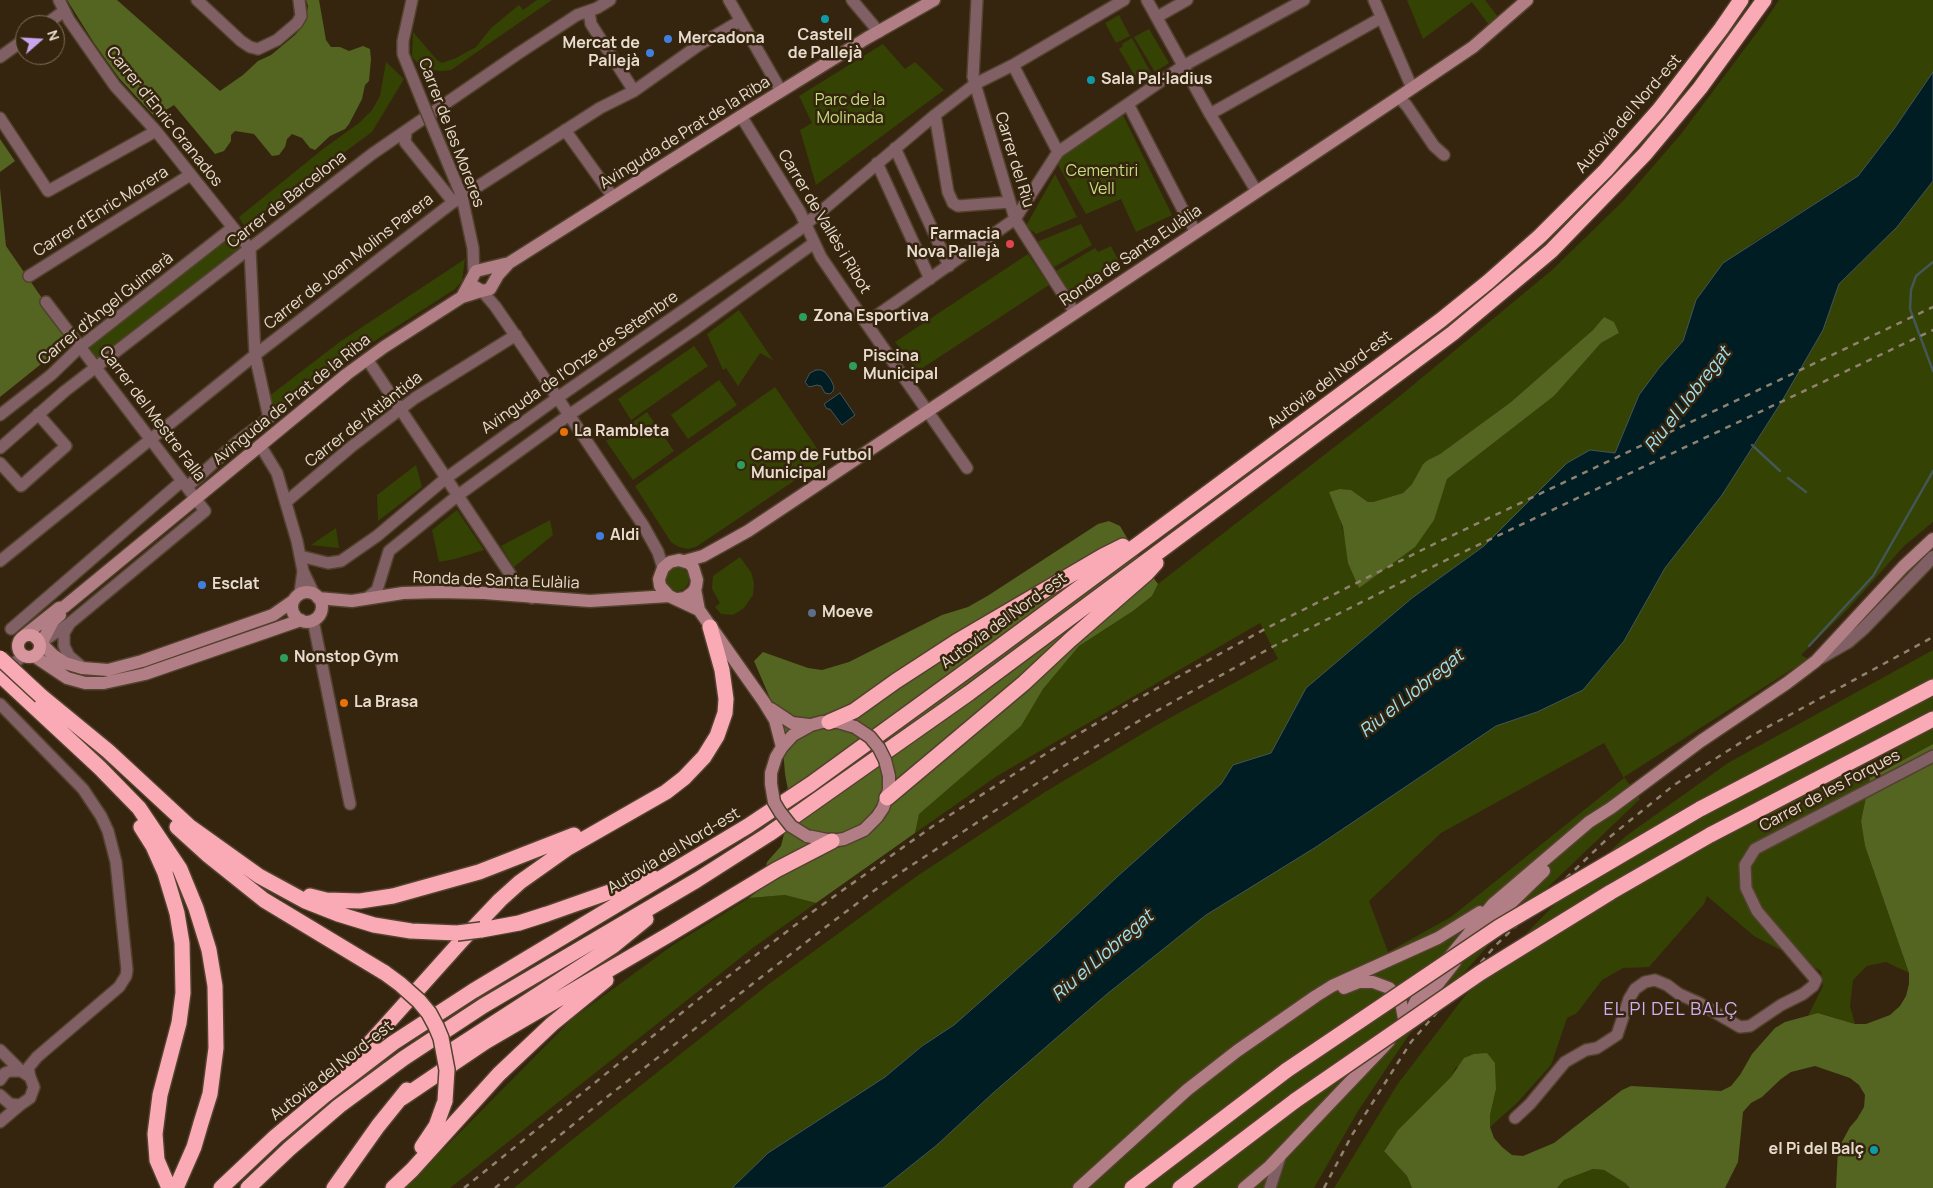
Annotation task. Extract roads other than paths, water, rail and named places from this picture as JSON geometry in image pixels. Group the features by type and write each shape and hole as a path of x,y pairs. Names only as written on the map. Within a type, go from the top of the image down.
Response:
{"highway":[{"name":"Autovia del Nord-est","path":"221,1188 275,1137 393,1043 472,991 684,866 811,784 1441,320 1540,236 1606,170 1659,110 1741,0"},
{"name":"Autovia del Nord-est","path":"248,1188 289,1149 339,1106 404,1058 483,1006 677,892 769,834 866,767 969,693 1453,333 1551,251 1645,154 1700,88 1764,0"},
{"path":"829,722 854,711 896,681 983,626 1103,556 1154,532"},
{"path":"886,798 1024,683 1147,573 1180,536"},
{"path":"332,1090 368,1045 500,900 530,873 556,855 666,792 684,778 704,757 718,736 725,713 725,683 710,627"},
{"path":"0,659 127,807 145,832 165,873 180,929 183,975 180,1023 160,1095 156,1122 155,1148 160,1168 169,1188"},
{"path":"0,675 108,750 190,826 235,860 290,893 338,914 374,925 398,930 457,933 519,923 562,910 684,866"},
{"path":"1132,1188 1287,1070 1507,922 1700,809 1933,687"},
{"path":"36,701 125,777 203,851 250,890 301,924 385,973 419,1001 428,1013 438,1032 445,1052 447,1070 445,1101 436,1126 428,1140 415,1157 383,1188"},
{"path":"1180,1188 1296,1100 1480,973 1611,892 1710,835 1933,719"},
{"path":"70,741 139,808 168,850 188,888 209,950 216,1002 217,1030 210,1094 196,1139 176,1188"},
{"path":"235,860 278,882 314,897 338,900 371,900 416,890 479,872 626,814"},
{"path":"402,1098 485,1042 769,874 832,840"},
{"path":"334,1188 387,1113 402,1098 414,1081 433,1064 612,946 677,892"},
{"path":"393,1188 412,1170 499,1074 531,1043 572,1006 658,941"}],"main road":[{"name":"Avinguda de Prat de la Riba","path":"64,607 367,359 462,297 509,263 613,197 781,91 934,0"},
{"name":"Ronda de Santa Eulàlia","path":"680,561 703,556 748,531 1473,47 1527,0"},
{"name":"Ronda de Santa Eulàlia","path":"696,584 701,571 711,560 748,531"},
{"path":"1079,1188 1187,1090 1237,1051 1332,986 1444,935 1493,904 1589,822 1611,808 1700,741 1787,683 1816,661 1904,567 1933,539"},
{"path":"638,596 670,562 680,561 693,567 699,610 764,702 778,727 782,747"},
{"path":"661,573 660,586 674,597 699,610"},
{"path":"674,597 688,596 696,584"},
{"path":"31,646 82,668 108,670 130,665 273,615 280,612 297,597 310,592 316,596 322,606 311,619 294,613 297,597"},
{"name":"Ronda de Santa Eulàlia","path":"31,646 67,678 85,683 104,683 145,674 311,619 352,601 367,598 403,593 462,592 601,601 638,596 674,597"},
{"name":"Ronda de Santa Eulàlia","path":"316,596 352,601"},
{"path":"31,646 59,608 64,607"},
{"path":"0,659 31,646 62,613 64,607"},
{"path":"764,702 775,713 792,723 811,725 838,722 855,728 870,737 879,748 885,760 889,776 886,798 878,817 864,830 844,839 832,840 807,836 791,826 774,802 771,784 773,764 782,747 793,734 811,725"},
{"path":"1244,1188 1270,1166 1405,1024 1428,998 1465,949 1494,918 1611,808"},
{"path":"1405,1024 1419,994 1493,904"},
{"path":"1300,1008 1358,982 1373,982 1382,984 1396,994 1403,1008 1405,1024"}],"street":[{"name":"Carrer d'Enric Granados","path":"59,0 64,11 115,86 156,131 250,249"},
{"path":"197,0 240,40 250,47 258,49 277,40 297,23 301,16 299,0"},
{"name":"Carrer de les Moreres","path":"412,0 403,41 403,54 434,130 484,280 495,306 654,543"},
{"name":"Carrer de Barcelona","path":"0,448 38,414 372,154 406,132 466,88 577,15 589,12 610,0"},
{"path":"729,0 781,91"},
{"path":"852,0 879,32"},
{"name":"Carrer del Riu","path":"977,0 973,77 1015,219 1076,313"},
{"name":"Avinguda de l'Onze de Setembre","path":"300,556 334,564 341,561 377,536 445,479 806,224 895,148 975,84 1013,65 1124,0"},
{"path":"1148,0 1210,114 1257,192"},
{"path":"1157,17 1187,0"},
{"path":"866,323 1015,219 1058,152 1184,66 1304,0"},
{"path":"1374,0 1412,88"},
{"path":"59,15 64,11"},
{"path":"589,12 592,24 634,91"},
{"path":"1210,114 1381,18"},
{"name":"Carrer de Joan Molins Parera","path":"0,561 255,355 457,200 600,108 634,91 699,45 740,20"},
{"path":"0,57 15,46"},
{"path":"1013,65 1058,152"},
{"path":"1399,97 1434,146 1444,155"},
{"path":"1128,104 1196,232"},
{"path":"935,115 948,192 953,203 958,206 1010,202"},
{"name":"Carrer de Vallès i Ribot","path":"741,116 806,224 814,243 866,323 967,468"},
{"path":"0,118 48,192 156,131"},
{"path":"565,130 613,197"},
{"path":"406,132 405,142 450,198 457,200"},
{"path":"895,148 949,266"},
{"path":"877,163 930,279"},
{"name":"Carrer d'Enric Morera","path":"29,276 190,175"},
{"name":"Carrer d'Àngel Guimerà","path":"0,415 51,375 80,347 232,228"},
{"path":"367,598 377,590 389,551 457,496 814,243"},
{"path":"11,629 185,484 269,418 255,355 250,249"},
{"name":"Carrer del Mestre Falla","path":"46,302 195,498"},
{"name":"Carrer de l'Atlàntida","path":"286,502 400,408 516,335"},
{"path":"367,359 445,479 522,590 532,598"},
{"path":"0,463 21,486 66,446 38,414"},
{"path":"260,445 277,473 303,571 316,596"},
{"path":"0,675 31,646 70,622 205,511 195,498"},
{"path":"377,536 389,551"},
{"path":"654,543 680,561"},
{"path":"654,543 661,573"},
{"path":"1816,661 1848,642 1933,557"},
{"path":"297,597 303,571"},
{"path":"382,576 387,586 403,593"},
{"path":"508,596 514,590 517,583"},
{"path":"311,619 350,804"},
{"path":"70,622 64,633 64,646 69,656 82,668"},
{"path":"0,704 83,789 101,816 108,831 116,862 127,970 126,976 119,987 37,1057 25,1074"},
{"name":"Carrer de les Forques","path":"1516,1118 1566,1062 1586,1050 1597,1048 1618,1035 1629,999 1635,989 1645,982 1654,980 1667,985 1679,994 1740,1027 1750,1026 1781,1005 1804,994 1813,986 1816,980 1757,911 1746,888 1745,864 1755,849 1933,756"},
{"path":"0,1050 25,1074 34,1087 33,1093 26,1102 0,1122"},
{"path":"0,1075 10,1071 25,1074"},
{"path":"0,1095 10,1104 20,1105"},
{"path":"1270,1188 1282,1153"}],"water":[{"name":"Riu el Llobregat","path":"1933,72 1933,181 1897,227 1839,284 1823,330 1782,401 1722,495 1665,568 1624,641 1583,690 1537,712 1496,726 1316,847 1206,915 1107,994 993,1093 937,1145 883,1188 732,1188 768,1153 885,1077 922,1046 954,1025 1221,784 1233,765 1271,753 1306,688 1412,598 1484,546 1567,463 1590,450 1615,453 1639,395 1659,368 1683,341 1696,300 1723,263 1858,176 1894,129"},
{"path":"816,370 825,372 831,380 834,387 830,394 825,393 821,386 809,387 805,382 810,373"},
{"path":"840,393 855,415 842,425 824,404"}],"waterway":[{"path":"1933,262 1916,276 1911,290 1910,309 1933,371"},
{"path":"1752,445 1780,471"},
{"path":"1809,646 1873,576 1933,471"},
{"path":"1788,478 1806,492"}],"railway":[{"path":"464,1188 705,994 815,910 933,826 1050,751 1132,702 1265,629 1430,546 1933,307"},
{"path":"495,1188 607,1097 883,884 1059,769 1142,719 1274,646 1438,564 1933,330"},
{"path":"1324,1188 1352,1135 1411,1042 1496,945 1606,840 1674,785 1751,736 1933,637"}],"place":[{"name":"Castell de Pallejà","path":"825,19"},
{"name":"Mercadona","path":"668,39"},
{"name":"Mercat de Pallejà","path":"650,53"},
{"name":"Sala Pal·ladius","path":"1091,80"},
{"name":"Farmacia Nova Pallejà","path":"1010,244"},
{"name":"Zona Esportiva","path":"803,317"},
{"name":"Piscina Municipal","path":"853,366"},
{"name":"La Rambleta","path":"564,432"},
{"name":"Camp de Futbol Municipal","path":"741,465"},
{"name":"Aldi","path":"600,536"},
{"name":"Esclat","path":"202,585"},
{"name":"Moeve","path":"812,613"},
{"name":"Nonstop Gym","path":"284,658"},
{"name":"La Brasa","path":"344,703"},
{"name":"el Pi del Balç","path":"1874,1150"}],"district":[{"name":"EL PI DEL BALÇ","path":"1671,1010"}],"park label":[{"name":"Parc de la Molinada","path":"850,110"},
{"name":"Cementiri Vell","path":"1102,181"}]}
